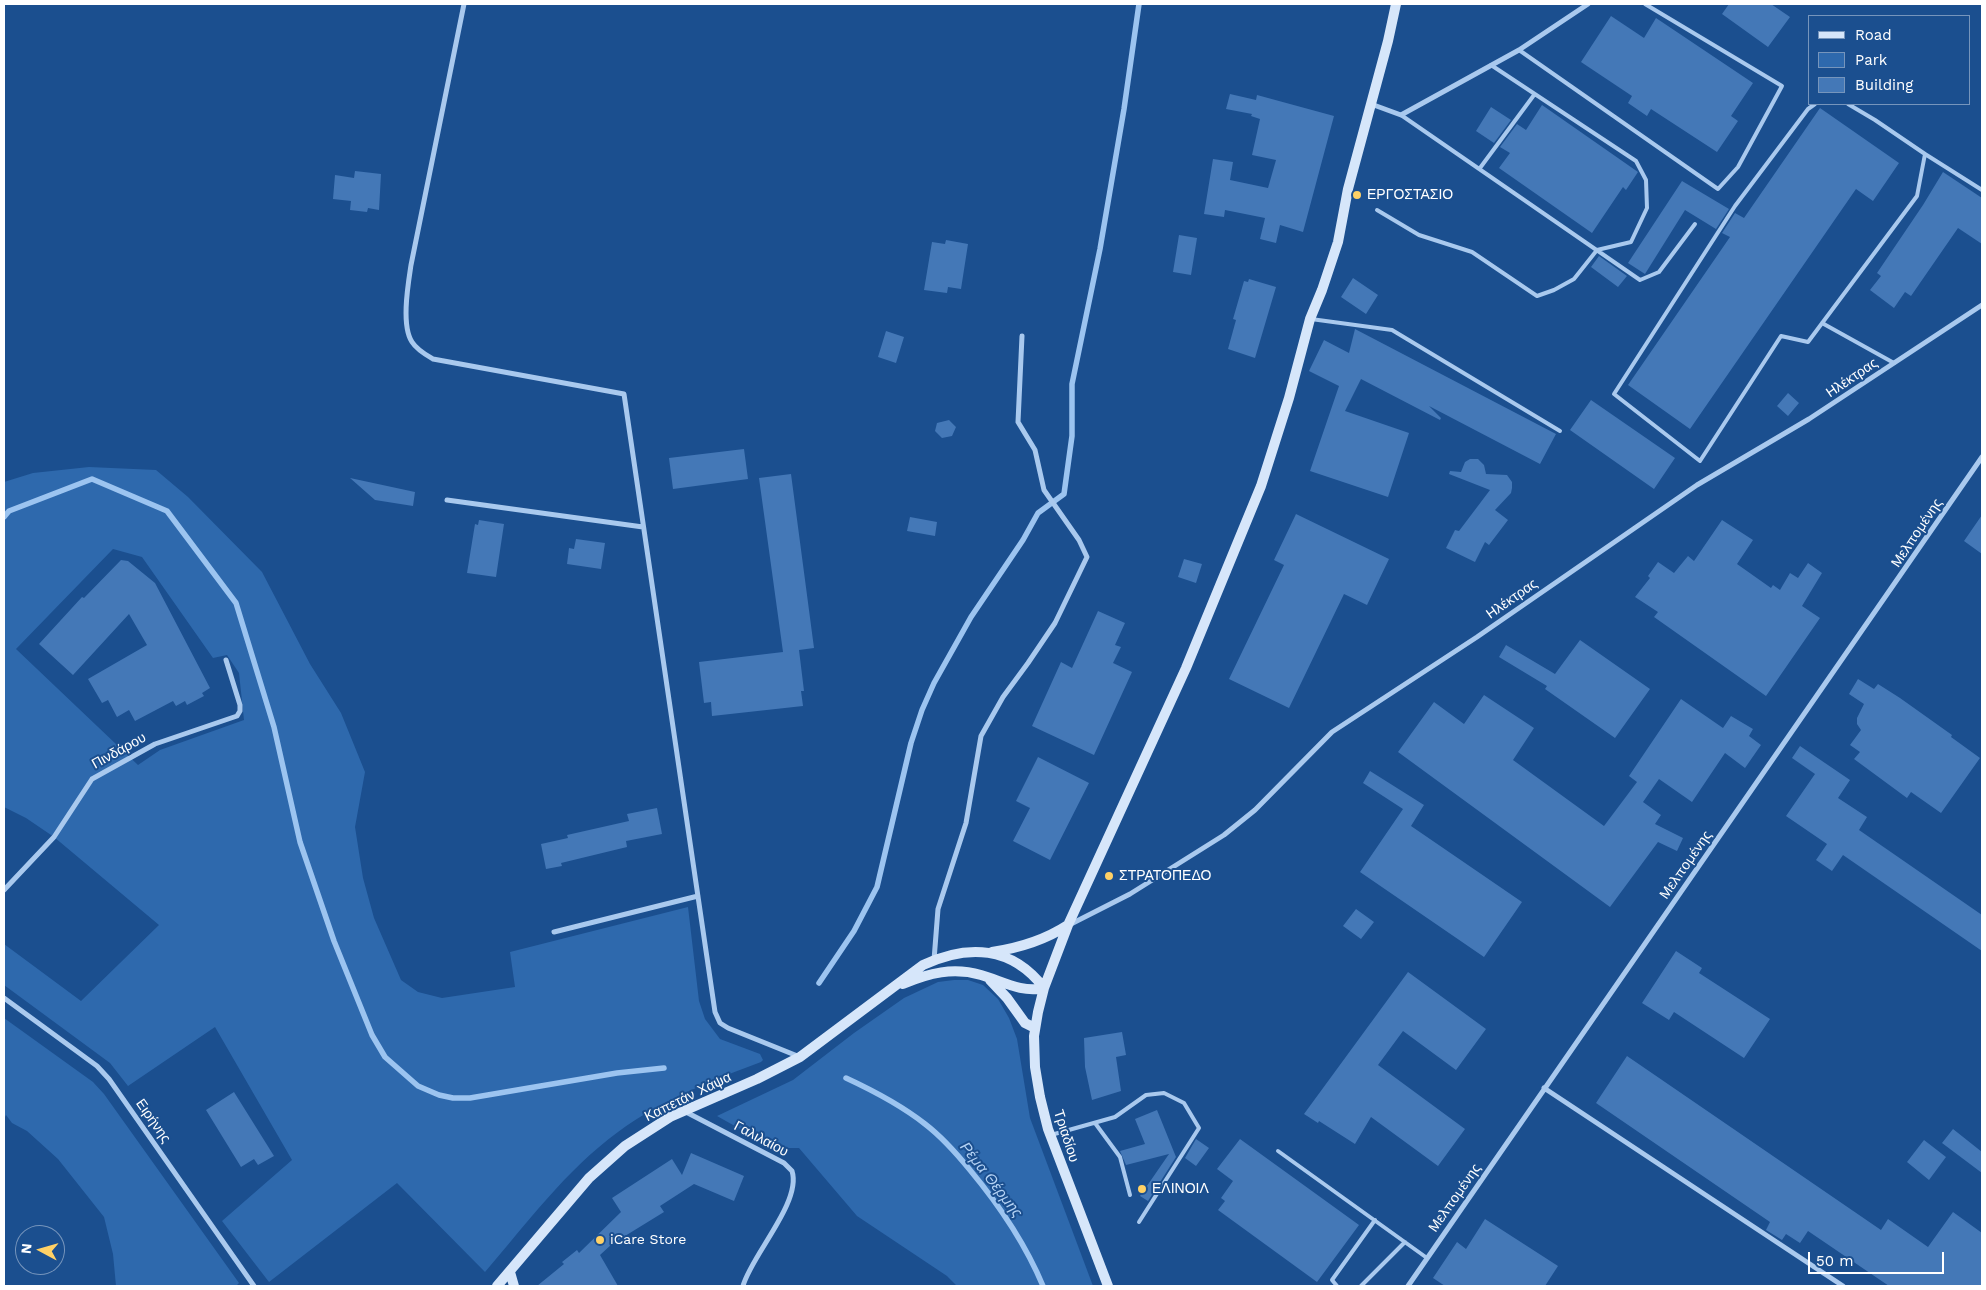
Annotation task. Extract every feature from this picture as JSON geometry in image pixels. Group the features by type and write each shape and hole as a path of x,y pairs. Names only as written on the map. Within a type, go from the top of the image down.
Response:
{"main road":[{"name":"Τριαδίου","path":"1108,1286 1050,1136 1037,1083 1035,1028 1044,988 1068,925 1193,650 1261,486 1290,398 1310,319 1338,242 1348,189 1396,4"},
{"path":"991,952 1032,942 1058,932 1068,925"},
{"name":"Καπετάν Χάψα","path":"497,1286 589,1178 638,1137 670,1117 757,1079 800,1057 915,970 934,960 965,953 991,952 1014,961 1028,970 1044,988"},
{"name":"Καπετάν Χάψα","path":"896,986 944,971 986,976 1028,990 1044,988"},
{"path":"986,976 1003,992 1025,1023 1035,1028"},
{"path":"510,1272 514,1286"}],"street":[{"path":"464,4 411,264 407,297 407,325 411,342 420,352 434,359 624,394 715,1012 720,1023 728,1028 800,1057"},
{"path":"1371,104 1401,115 1519,50 1588,4"},
{"name":"Ηλέκτρας","path":"1068,925 1130,894 1224,835 1255,810 1332,732 1477,637 1697,485 1810,420 1982,305"},
{"path":"934,960 938,909 966,823 981,736 1003,696 1055,623 1087,557 1079,540 1044,490 1035,450 1018,422 1022,336"},
{"name":"Μελπομένης","path":"1408,1286 1982,457"},
{"path":"447,500 643,527"},
{"name":"Πινδάρου","path":"4,890 50,842 92,779 155,744 237,716 240,711 240,705 226,660"},
{"path":"554,932 698,896"},
{"name":"Ειρήνης","path":"4,998 97,1066 109,1079 254,1286"},
{"path":"1544,1088 1843,1286"},
{"name":"Γαλιλαίου","path":"684,1111 784,1164 792,1171 793,1182 787,1202 774,1231 748,1272 743,1286"}],"lane":[{"path":"1519,50 1718,189 1738,167 1782,86 1646,4"},
{"path":"1377,210 1419,236 1472,252 1536,296 1554,290 1574,279 1597,250 1631,242 1647,208 1646,180 1636,161 1490,65"},
{"path":"1480,168 1534,95"},
{"path":"1814,105 1808,109 1736,206 1614,394 1700,461 1781,336 1808,342 1917,196 1925,154"},
{"path":"1850,105 1982,190"},
{"path":"1401,115 1640,280 1659,272 1695,224"},
{"path":"1310,319 1392,330 1560,430"},
{"path":"1822,323 1894,363"},
{"path":"1050,1136 1115,1117 1146,1095 1164,1093 1184,1103 1199,1128 1139,1222"},
{"path":"1095,1123 1120,1157 1130,1195"},
{"path":"1278,1151 1427,1258"},
{"path":"1337,1286 1332,1280 1375,1220"},
{"path":"1361,1286 1405,1242"}],"green space":[{"path":"89,467 156,470 188,497 262,572 310,664 341,713 365,772 355,827 363,878 374,918 401,980 418,992 442,998 515,987 510,952 688,907 699,1001 705,1019 720,1039 760,1054 763,1060 669,1101 618,1132 564,1180 485,1272 397,1183 269,1282 222,1221 292,1160 215,1027 128,1086 110,1063 4,985 4,944 81,1001 159,925 54,837 26,818 4,807 4,482 33,473","holes":["113,549 142,557 213,658 227,655 239,673 244,720 160,750 138,765 16,649"]},
{"path":"968,980 983,985 998,999 1009,1018 1017,1039 1030,1118 1093,1286 957,1286 947,1276 857,1216 799,1148 774,1148 717,1116 793,1080 854,1033 904,998 938,982"},
{"path":"4,1018 93,1082 104,1094 239,1283 236,1286 116,1286 113,1254 104,1217 58,1159 27,1131 12,1123 6,1115 4,1119"}],"building":[{"path":"1729,4 1771,4 1790,17 1768,47 1722,14"},
{"path":"1611,16 1644,38 1656,18 1753,83 1731,116 1738,121 1717,152 1651,109 1647,116 1628,103 1632,96 1581,62"},
{"path":"1230,94 1256,100 1257,95 1334,116 1303,232 1280,225 1276,243 1260,239 1265,218 1225,210 1224,217 1204,214 1213,159 1233,162 1230,180 1268,188 1276,160 1252,155 1260,119 1251,116 1252,114 1226,109"},
{"path":"1542,105 1638,172 1626,190 1623,187 1592,233 1499,168 1510,153 1500,147 1517,124 1526,130"},
{"path":"1491,107 1511,120 1494,143 1476,131"},
{"path":"1820,108 1899,163 1873,201 1856,189 1690,429 1628,385 1730,237 1722,233 1735,213 1744,218"},
{"path":"355,171 381,174 379,210 368,208 367,212 350,210 351,201 333,199 335,175 354,178"},
{"path":"1943,172 1982,198 1982,244 1958,228 1911,296 1905,292 1894,308 1870,290 1881,276 1877,273"},
{"path":"1682,181 1729,209 1716,229 1685,210 1645,274 1628,263"},
{"path":"1179,235 1197,238 1191,275 1173,272"},
{"path":"946,240 968,244 961,289 948,287 947,293 924,290 932,242 945,244"},
{"path":"1599,256 1627,276 1618,287 1591,267"},
{"path":"1353,278 1378,295 1366,314 1341,297"},
{"path":"1249,279 1276,287 1255,358 1228,349 1236,320 1233,319 1244,281 1248,282"},
{"path":"1355,329 1556,434 1540,464 1429,406 1441,418 1440,420 1361,379 1345,411 1409,433 1388,497 1310,471 1339,386 1309,371 1324,340 1349,353"},
{"path":"886,331 904,337 896,363 878,357"},
{"path":"1788,393 1799,403 1788,416 1777,406"},
{"path":"1591,400 1675,458 1654,489 1570,430"},
{"path":"949,420 956,427 952,436 942,438 935,431 937,423"},
{"path":"744,449 748,479 673,489 669,458"},
{"path":"1470,459 1478,459 1484,465 1486,474 1507,475 1512,482 1511,493 1495,510 1508,520 1489,545 1485,542 1475,562 1446,548 1455,530 1459,531 1490,490 1449,474 1450,471 1461,472 1465,462"},
{"path":"791,474 814,648 799,650 804,691 801,691 803,706 712,716 711,702 704,703 699,662 783,652 759,478"},
{"path":"350,478 415,492 413,506 375,500"},
{"path":"1296,514 1389,559 1367,605 1344,594 1289,708 1229,679 1284,565 1274,560"},
{"path":"1982,515 1982,554 1964,541"},
{"path":"910,517 937,522 935,536 907,531"},
{"path":"479,520 504,524 496,577 467,573 475,524 478,525"},
{"path":"1722,520 1753,540 1737,564 1771,588 1773,585 1780,590 1790,573 1798,578 1808,563 1822,573 1802,606 1820,618 1766,696 1654,617 1658,612 1635,597 1650,578 1648,576 1658,562 1674,573 1688,556 1694,561"},
{"path":"576,539 605,543 601,569 567,564 569,548 574,549"},
{"path":"1184,559 1202,564 1196,583 1178,577"},
{"path":"121,560 128,561 155,583 210,688 202,693 204,696 187,705 185,701 176,706 173,701 135,721 129,710 117,717 108,700 102,703 88,679 147,645 129,614 73,675 39,644 82,597 84,598"},
{"path":"1098,611 1125,623 1115,645 1121,647 1113,663 1132,672 1094,755 1032,726 1061,662 1072,668"},
{"path":"1580,640 1650,689 1615,738 1545,689 1547,686 1499,657 1506,645 1555,674"},
{"path":"1858,679 1874,689 1878,684 1900,698 1952,735 1951,737 1980,758 1941,813 1911,792 1907,798 1854,759 1860,752 1850,745 1861,730 1857,724 1857,718 1864,704 1849,694"},
{"path":"1484,695 1534,728 1513,760 1604,826 1637,782 1629,776 1681,699 1723,728 1731,716 1753,729 1749,736 1761,745 1745,768 1725,753 1692,802 1659,779 1643,802 1661,815 1655,824 1683,838 1677,851 1658,842 1610,907 1398,752 1434,702 1464,724"},
{"path":"1800,746 1850,780 1838,798 1867,817 1859,830 1982,915 1982,951 1843,855 1832,871 1816,860 1827,844 1786,816 1815,774 1792,758"},
{"path":"1038,757 1089,783 1050,860 1013,841 1030,808 1016,801"},
{"path":"1370,771 1424,805 1411,826 1522,902 1484,957 1360,872 1403,809 1363,783"},
{"path":"657,808 662,834 626,841 627,847 561,863 562,866 546,869 541,844 568,838 567,835 629,821 627,814"},
{"path":"1356,909 1374,922 1361,939 1343,926"},
{"path":"1676,951 1702,968 1699,973 1770,1019 1744,1058 1674,1012 1669,1020 1642,1003"},
{"path":"1408,972 1486,1029 1456,1070 1403,1031 1378,1065 1465,1129 1438,1166 1371,1117 1355,1144 1319,1121 1318,1123 1304,1114"},
{"path":"1122,1032 1126,1055 1116,1057 1121,1091 1092,1100 1085,1067 1084,1038"},
{"path":"1627,1056 1881,1230 1888,1219 1928,1247 1953,1212 1982,1233 1982,1286 1889,1286 1808,1231 1800,1243 1786,1234 1782,1240 1766,1230 1770,1222 1596,1103"},
{"path":"234,1092 274,1156 258,1165 254,1159 241,1167 206,1110"},
{"path":"1157,1110 1176,1157 1148,1201 1140,1196 1169,1154 1126,1165 1120,1151 1145,1144 1135,1119"},
{"path":"1953,1129 1982,1152 1982,1173 1942,1143"},
{"path":"1196,1139 1209,1148 1196,1166 1185,1158"},
{"path":"1240,1139 1359,1225 1317,1282 1218,1210 1225,1201 1221,1198 1233,1181 1217,1169"},
{"path":"1924,1140 1946,1157 1929,1180 1907,1162"},
{"path":"691,1153 744,1176 734,1201 694,1184 660,1206 664,1212 612,1244 600,1255 618,1286 537,1286 564,1264 562,1262 577,1250 579,1253 621,1212 612,1198 672,1159 682,1175"},
{"path":"1485,1219 1558,1266 1545,1286 1445,1286 1433,1278 1457,1242 1466,1249"}],"waterway":[{"path":"819,983 854,931 877,887 911,743 922,710 934,683 971,617 1023,540 1038,513 1064,494 1072,436 1072,384 1100,249 1124,109 1139,4"},
{"path":"4,517 9,511 92,479 167,511 236,603 274,727 300,842 334,941 372,1035 385,1057 418,1086 439,1095 453,1098 470,1098 617,1073 664,1068"},
{"name":"Ρέμα Θέρμης","path":"846,1078 877,1093 916,1117 949,1146 1002,1211 1020,1240 1043,1286"}],"place":[{"name":"ΕΡΓΟΣΤΑΣΙΟ","path":"1357,195"},
{"name":"ΣΤΡΑΤΟΠΕΔΟ","path":"1109,876"},
{"name":"ΕΛΙΝΟΙΛ","path":"1142,1189"},
{"name":"iCare Store","path":"600,1240"}]}
